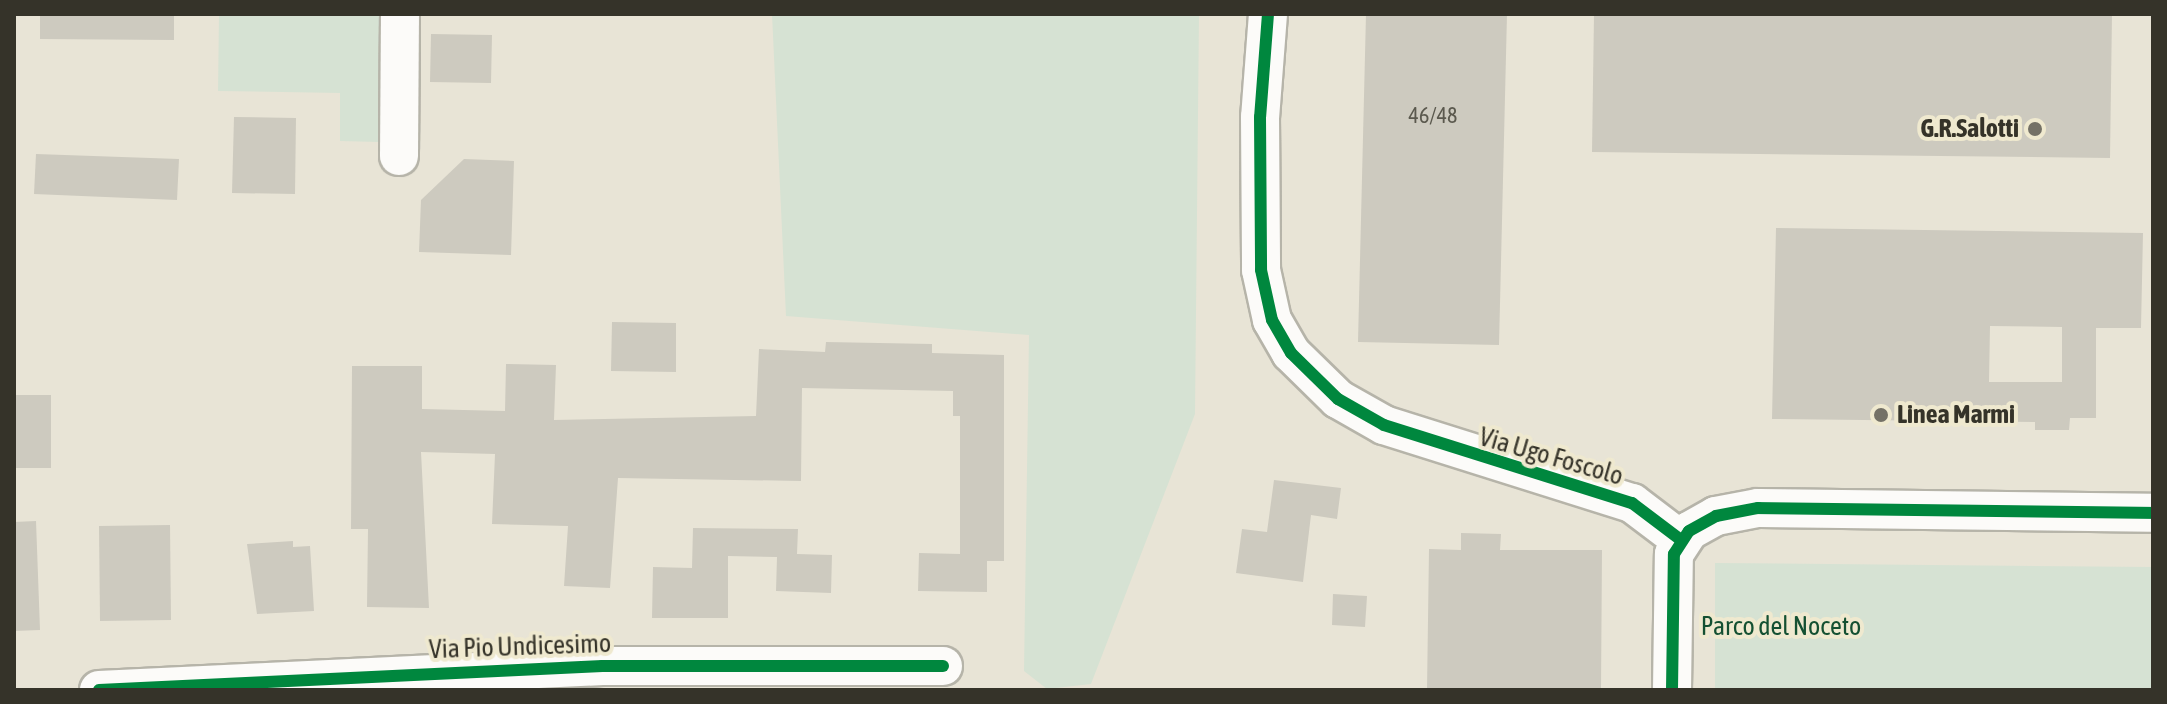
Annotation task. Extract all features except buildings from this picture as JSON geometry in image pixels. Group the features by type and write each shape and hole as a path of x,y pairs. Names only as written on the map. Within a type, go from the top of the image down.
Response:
{"street":[{"path":"399,156 400,14"},
{"name":"Via Ugo Foscolo","path":"1268,14 1260,117 1261,270 1272,320 1286,346 1320,384 1384,425 1632,503 1681,540"},
{"path":"1672,690 1670,569 1681,540 1716,516 1758,508 2153,513"},
{"name":"Via Pio Undicesimo","path":"99,690 602,666 943,666"}],"green space":[{"path":"219,14 381,14 379,142 340,141 340,93 218,91"},
{"path":"772,14 1199,14 1195,414 1091,684 1047,689 1024,671 1029,335 786,316"},
{"name":"Parco del Noceto","path":"1715,563 2153,567 2153,690 1715,690"}],"cycle path":[{"path":"1268,14 1260,117 1261,270 1272,320 1291,353 1338,399 1384,425 1632,503 1681,540"},
{"path":"1672,690 1674,554 1689,531 1716,516 1758,508 2153,513"},
{"path":"99,690 602,666 943,666"}],"place":[{"name":"G.R.Salotti","path":"2035,129"},
{"name":"Linea Marmi","path":"1881,415"}]}
